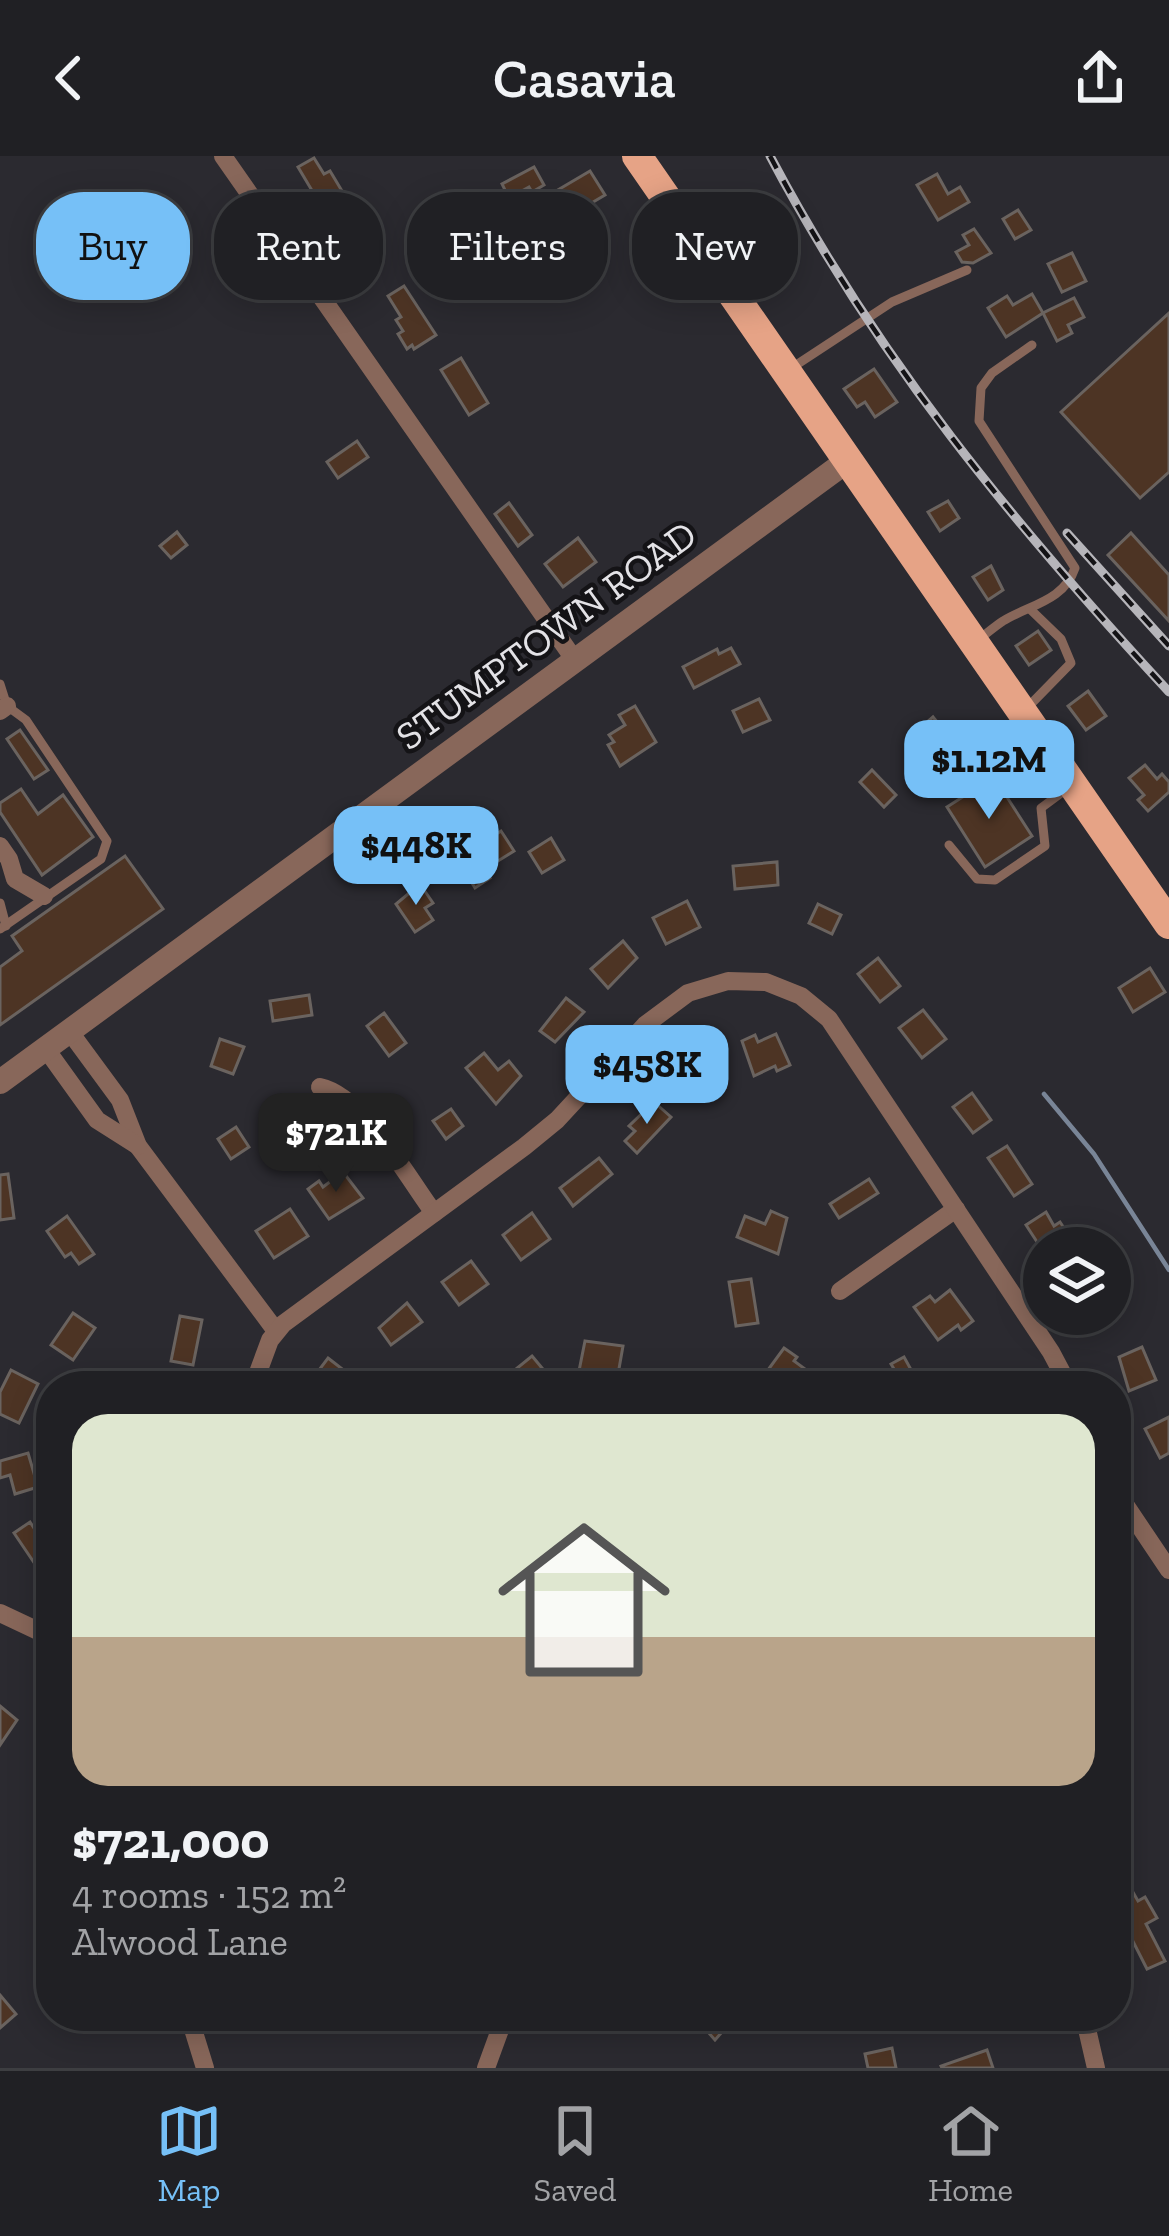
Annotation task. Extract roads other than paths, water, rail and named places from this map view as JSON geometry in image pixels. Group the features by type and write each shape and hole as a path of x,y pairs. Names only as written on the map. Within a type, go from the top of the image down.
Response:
{"main road":[{"path":"637,156 1169,924"}],"street":[{"path":"223,156 574,659"},
{"name":"STUMPTOWN ROAD","path":"0,1082 847,461"},
{"path":"0,846 9,859 8,877 44,896"},
{"path":"257,1371 276,1331 557,1120 665,1008 709,985 746,980 785,988 829,1019 1062,1371"},
{"path":"70,1031 120,1100 138,1146 276,1331"},
{"path":"46,1049 97,1120 138,1146"},
{"path":"320,1087 338,1092 358,1110 434,1213"},
{"path":"840,1291 956,1209"},
{"path":"1131,1513 1169,1570"},
{"path":"0,1613 36,1630"},
{"path":"194,2031 205,2068"},
{"path":"486,2068 500,2031"},
{"path":"1087,2031 1096,2068"}],"lane":[{"path":"785,373 892,302 967,270"},
{"path":"974,643 1070,584 1075,568 979,421 977,401 992,373 1032,344"},
{"path":"1021,712 1071,663 1061,639 1030,609"},
{"path":"0,684 3,709 26,720 107,841 101,859 3,927 0,903"},
{"path":"950,844 977,879 995,880 1045,846 1041,808 1072,785"}],"waterway":[{"path":"1044,1094 1094,1154 1169,1270"}],"railway":[{"path":"770,156 856,302 952,437 1056,566 1169,692"},
{"path":"1067,533 1169,646"}]}
